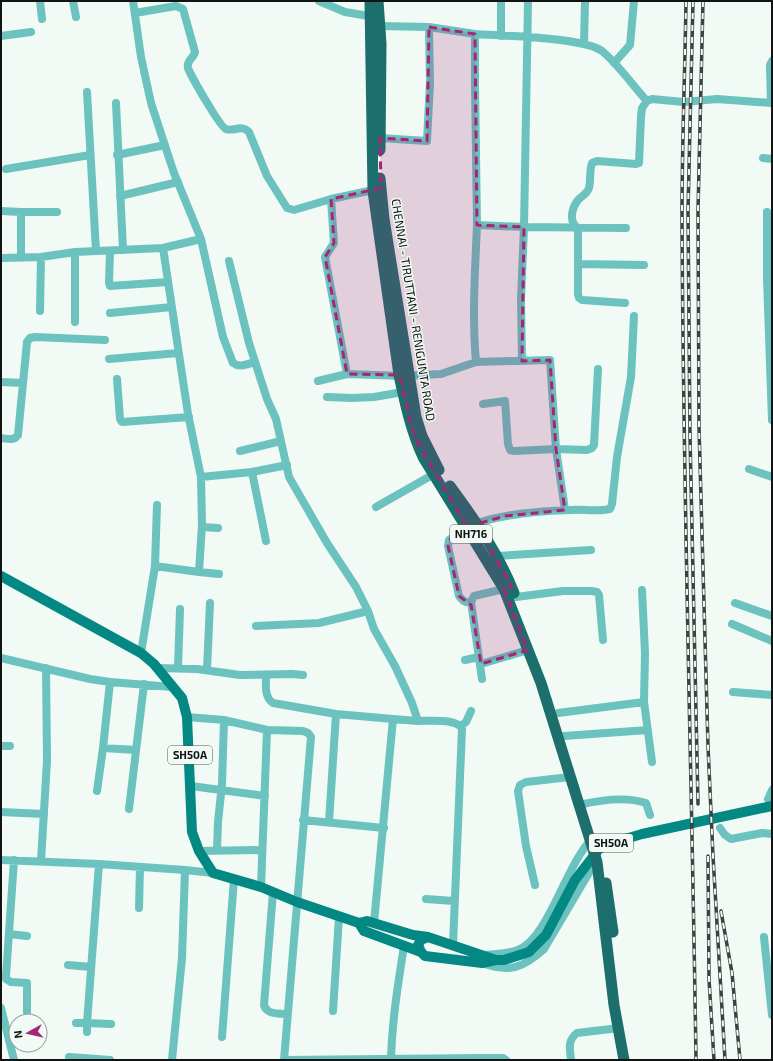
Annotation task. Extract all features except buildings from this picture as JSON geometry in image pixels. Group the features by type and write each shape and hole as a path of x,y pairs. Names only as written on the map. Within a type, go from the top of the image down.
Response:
{"highway":[{"name":"CHENNAI - TIRUTTANI - RENIGUNTA ROAD","path":"370,1 377,20 380,138 377,189"},
{"name":"CHENNAI - TIRUTTANI - RENIGUNTA ROAD","path":"378,1 377,189 404,375 422,436 442,476 511,591 528,650 541,683 570,777 582,804 601,856 609,901 623,1024 630,1060"},
{"name":"CHENNAI - TIRUTTANI - RENIGUNTA ROAD","path":"404,375 402,392 414,437 423,457 434,474 496,556 558,713 596,861 614,1005 624,1060"}],"main road":[{"name":"SH50A","path":"1,576 141,653 157,668 182,698 188,717 192,832 199,851 213,873"},
{"name":"SH50A","path":"483,959 500,960 529,952 546,935 575,880 599,849 612,843 642,834 770,802"},
{"path":"213,873 261,887 296,902 359,924 364,931 421,952 426,956 483,959"},
{"path":"359,924 367,921 413,935 428,937 453,945 483,959"},
{"path":"421,952 418,945 421,940 428,937"}],"street":[{"path":"40,1 42,19"},
{"path":"73,1 76,17"},
{"path":"133,1 141,57 152,103 178,182 201,239 223,337 234,363 240,366 255,362"},
{"path":"319,1 345,12 377,20 475,34 584,44 601,51 614,63 647,101"},
{"path":"501,1 501,36"},
{"path":"522,361 521,299 524,227 528,1"},
{"path":"584,44 585,1"},
{"path":"614,63 630,45 634,1"},
{"path":"135,13 176,6 183,9 195,52 189,60 188,68 222,127 226,129 246,129 249,132 267,176 287,208 294,210 331,199 377,189"},
{"path":"380,138 427,140 430,83 429,27"},
{"path":"1,36 31,32"},
{"path":"475,34 477,225 473,294 476,362"},
{"path":"578,228 572,223 573,213 577,202 589,189 592,163 597,161 639,163 642,108 647,101 652,99 684,102 717,99 772,103 770,65 772,61"},
{"path":"87,92 96,251"},
{"path":"116,103 117,155 123,250"},
{"path":"117,155 165,145"},
{"path":"6,169 90,155"},
{"path":"120,196 178,182"},
{"path":"331,199 334,243 325,256 347,374"},
{"path":"1,211 57,212"},
{"path":"21,212 21,258"},
{"path":"767,212 772,420"},
{"path":"477,225 626,228"},
{"path":"578,228 579,298 582,300 625,304"},
{"path":"1,258 41,257 75,252 163,248 201,239"},
{"path":"163,248 178,353 201,477 202,527 199,572"},
{"path":"110,251 110,286 168,282"},
{"path":"75,252 75,322"},
{"path":"40,311 41,257"},
{"path":"229,261 255,362 267,399 276,419 289,477 356,587 368,611 374,629 412,703 418,721"},
{"path":"578,264 644,265"},
{"path":"110,313 172,307"},
{"path":"471,602 467,603 462,601 459,596 448,546 449,540 473,526 505,516 565,510 610,509 612,504 617,457 631,377 634,316"},
{"path":"1,438 12,440 16,439 18,435 27,342 30,338 35,336 105,340"},
{"path":"109,359 178,353"},
{"path":"318,381 347,374 441,374 476,362 550,360 556,449 565,510"},
{"path":"483,404 505,401 508,444 510,450 587,450 592,448 594,445 598,369"},
{"path":"117,380 120,419 122,422 189,417"},
{"path":"1,382 23,383"},
{"path":"327,397 374,397 402,392"},
{"path":"240,451 281,441"},
{"path":"201,477 252,472 286,465"},
{"path":"749,469 772,478"},
{"path":"252,472 266,541"},
{"path":"376,507 434,474"},
{"path":"141,653 155,566 157,505"},
{"path":"202,527 218,528"},
{"path":"496,556 591,550"},
{"path":"155,566 219,574"},
{"path":"642,590 645,652 644,702 652,762"},
{"path":"482,679 471,602 474,596 511,591 597,592 599,595 603,640"},
{"path":"207,670 210,603"},
{"path":"735,603 772,616"},
{"path":"178,668 180,609"},
{"path":"256,626 319,623 368,611"},
{"path":"732,624 772,641"},
{"path":"465,660 480,660 528,650"},
{"path":"1,658 90,679 172,687"},
{"path":"41,861 47,761 46,668"},
{"path":"157,668 207,670 240,675 303,675"},
{"path":"266,675 267,695 269,700 273,703 336,714 418,721 454,722 461,726"},
{"path":"97,791 110,682"},
{"path":"129,809 144,684"},
{"path":"734,692 772,694"},
{"path":"558,713 644,702"},
{"path":"461,726 466,722 471,711"},
{"path":"329,822 336,714"},
{"path":"188,717 224,720 267,730 303,732 308,733 311,737 296,902 284,1060 483,1058 503,1058 506,1060"},
{"path":"374,923 393,719"},
{"path":"217,850 224,720"},
{"path":"453,945 461,726"},
{"path":"261,887 267,730"},
{"path":"564,736 648,730"},
{"path":"1,746 10,746"},
{"path":"103,748 136,750"},
{"path":"535,885 526,846 518,791 520,785 526,782 570,777"},
{"path":"191,786 265,796"},
{"path":"770,802 772,790"},
{"path":"582,804 628,799 638,800 646,803 650,815"},
{"path":"1,812 44,814"},
{"path":"304,820 384,828"},
{"path":"720,828 725,835 731,839 762,833 772,834"},
{"path":"483,959 518,950 526,946 540,930 580,856 591,840"},
{"path":"199,851 262,850"},
{"path":"1,860 99,864 213,873"},
{"path":"14,860 6,979 11,982 26,983 28,1012"},
{"path":"483,959 500,969 518,966 532,960 544,949 596,861"},
{"path":"87,1032 99,864"},
{"path":"139,908 140,867"},
{"path":"172,1060 182,958 185,870"},
{"path":"222,1037 234,879"},
{"path":"273,892 264,1005 268,1012 288,1014"},
{"path":"426,899 454,901"},
{"path":"333,1011 339,917"},
{"path":"9,934 27,936"},
{"path":"764,936 772,1015"},
{"path":"391,1060 393,1018 404,946"},
{"path":"68,965 92,967"},
{"path":"2,1012 14,1060"},
{"path":"76,1023 111,1024"},
{"path":"571,1060 570,1043 572,1038 577,1033 619,1028"},
{"path":"69,1057 110,1060"}],"highlighted area":[{"path":"429,27 475,34 477,225 524,227 522,361 550,360 556,449 565,510 505,516 477,524 512,587 504,589 528,650 481,664 471,605 459,596 448,546 449,540 468,529 414,437 399,375 347,374 325,257 334,243 331,199 381,188 380,138 427,141"}],"railway":[{"path":"686,1 682,187 683,320 696,1060"},
{"path":"693,1 688,211 690,436 698,804"},
{"path":"703,1 698,211 699,427 708,746 725,1060"},
{"path":"708,856 709,979 714,1060"},
{"path":"721,911 732,973 740,1060"}]}
